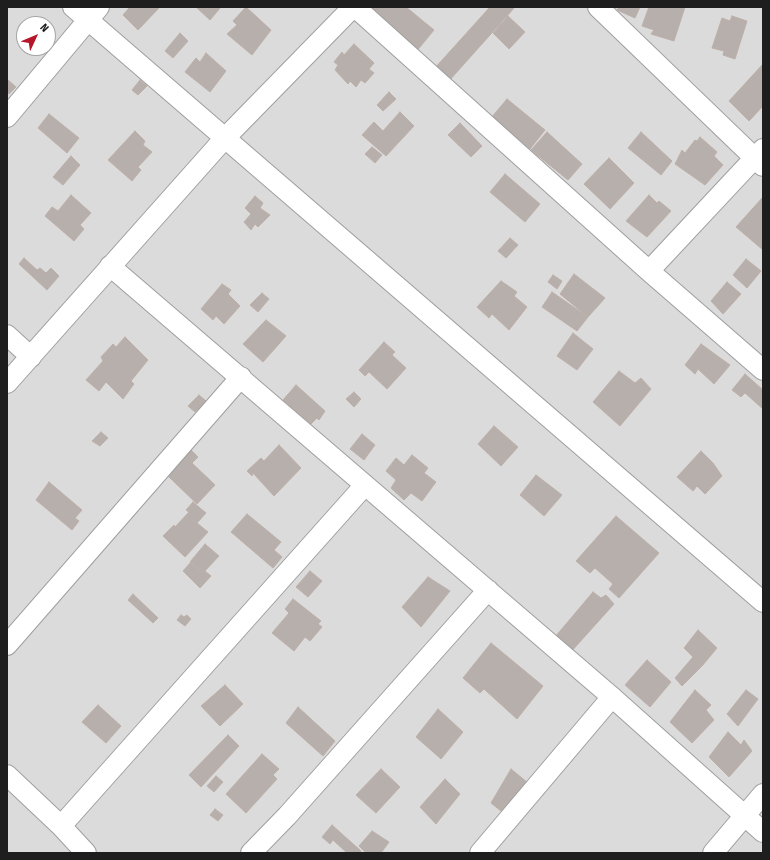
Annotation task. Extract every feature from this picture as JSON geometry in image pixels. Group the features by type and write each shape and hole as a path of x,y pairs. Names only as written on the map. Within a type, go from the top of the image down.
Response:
{"street":[{"path":"73,7 94,14 224,139 763,602"},
{"path":"7,383 224,139 354,7 649,271 763,370"},
{"path":"598,7 760,157 649,271"},
{"path":"7,117 94,14"},
{"path":"110,266 612,697 763,832"},
{"path":"7,336 31,357"},
{"path":"7,645 241,377"},
{"path":"61,826 365,485"},
{"path":"251,853 287,816 488,590"},
{"path":"480,853 612,697"},
{"path":"7,775 61,826 86,853"},
{"path":"713,853 763,794"}],"shaded area":[{"path":"7,7 763,7 763,853 7,853"}],"building":[{"path":"130,7 159,8 138,30 123,15"},
{"path":"196,7 221,7 210,20"},
{"path":"246,7 271,30 252,55 227,34 237,25 233,21"},
{"path":"374,7 406,7 434,30 415,53 368,14"},
{"path":"490,7 515,7 448,82 434,69"},
{"path":"619,7 640,7 635,18 617,10"},
{"path":"649,7 685,7 674,41 651,34 654,30 642,26"},
{"path":"508,16 525,32 509,49 493,33"},
{"path":"732,16 747,21 735,59 723,55 724,51 712,48 722,18 730,21"},
{"path":"180,33 188,41 173,58 165,51"},
{"path":"354,44 374,63 369,69 374,73 365,83 361,80 356,87 350,81 348,84 335,70 338,65 334,62 342,52 344,55"},
{"path":"206,53 226,71 210,92 185,72 196,58 200,62"},
{"path":"763,64 763,106 749,121 729,101"},
{"path":"7,79 16,87 9,94 7,91"},
{"path":"140,80 147,86 138,95 132,90"},
{"path":"389,92 396,99 383,111 377,105"},
{"path":"507,99 545,130 530,149 491,118"},
{"path":"400,112 414,126 386,156 362,135 374,122 383,131"},
{"path":"49,114 79,138 67,153 38,128"},
{"path":"460,123 482,146 471,157 448,135"},
{"path":"135,131 145,141 143,145 152,152 138,167 141,170 132,181 108,160"},
{"path":"547,132 582,164 568,180 531,150"},
{"path":"641,132 672,161 661,175 628,148"},
{"path":"700,137 717,152 714,156 723,165 705,185 675,164 682,150 685,153 695,140 697,141"},
{"path":"372,147 382,155 375,163 365,154"},
{"path":"71,156 80,165 63,185 53,177"},
{"path":"609,158 634,183 610,209 584,184"},
{"path":"505,174 540,204 525,222 490,192"},
{"path":"71,195 91,213 80,225 84,229 74,241 45,216 52,207 58,211"},
{"path":"649,195 657,203 659,201 671,211 647,237 626,221"},
{"path":"255,196 263,203 260,208 270,215 258,227 255,224 251,230 244,222 251,214 245,208"},
{"path":"763,197 763,250 736,227"},
{"path":"510,238 518,245 506,258 498,251"},
{"path":"24,258 37,270 40,268 46,273 51,268 59,276 47,290 19,264"},
{"path":"746,259 761,271 747,288 733,275"},
{"path":"574,274 605,298 588,317 560,294"},
{"path":"553,275 562,281 557,289 548,282"},
{"path":"501,281 517,292 514,296 527,307 509,330 492,314 489,318 477,307"},
{"path":"727,282 741,294 723,314 711,301"},
{"path":"222,284 231,290 228,294 240,306 224,324 216,316 213,320 201,309"},
{"path":"552,292 588,317 577,331 542,307"},
{"path":"262,293 269,299 258,312 250,305"},
{"path":"266,320 286,336 263,362 243,344"},
{"path":"573,333 593,349 577,370 557,356"},
{"path":"125,337 148,360 131,381 134,384 123,399 106,382 99,391 86,380 103,361 101,357 113,344 116,347"},
{"path":"384,342 395,352 392,355 406,368 387,389 369,372 365,376 359,370"},
{"path":"701,344 730,365 714,384 698,369 695,374 685,365"},
{"path":"619,371 635,383 641,378 651,389 620,426 593,402"},
{"path":"745,374 763,390 763,409 745,393 741,397 732,390"},
{"path":"296,385 325,411 319,420 317,418 311,424 283,400"},
{"path":"354,392 361,399 354,407 346,399"},
{"path":"199,395 206,401 195,412 188,406"},
{"path":"494,426 518,447 501,466 478,444"},
{"path":"101,432 108,438 100,446 92,441"},
{"path":"362,434 375,445 364,460 350,449"},
{"path":"279,445 301,468 274,496 253,473 252,476 247,471 261,458 264,461"},
{"path":"191,450 198,457 192,463 215,485 197,504 167,475"},
{"path":"701,451 713,463 722,476 705,494 697,486 693,491 677,477"},
{"path":"412,455 428,468 424,473 436,482 422,501 411,493 404,500 391,488 396,480 386,471 396,458 404,465"},
{"path":"536,475 562,495 544,516 520,495"},
{"path":"49,482 82,510 75,518 79,521 72,530 36,500"},
{"path":"193,502 206,513 197,523 208,532 185,557 163,536 174,525 175,527 189,512 186,510"},
{"path":"247,514 281,542 274,550 282,557 273,568 231,532"},
{"path":"616,516 659,553 619,598 609,589 613,584 595,568 590,573 576,561"},
{"path":"205,544 219,556 203,573 190,562"},
{"path":"191,562 203,573 205,571 211,576 200,588 183,571"},
{"path":"310,571 322,581 308,597 296,587"},
{"path":"428,577 450,591 421,627 402,607"},
{"path":"593,592 601,598 606,595 614,604 569,654 555,637"},
{"path":"133,594 158,618 153,623 128,600"},
{"path":"293,599 321,621 318,624 322,627 310,641 305,637 294,651 272,633 289,613 285,609"},
{"path":"181,615 184,617 187,615 191,619 185,626 177,620"},
{"path":"698,630 717,648 702,666 684,648"},
{"path":"491,643 543,686 517,719 484,689 480,693 463,678"},
{"path":"693,657 702,666 682,686 675,678"},
{"path":"647,660 671,682 650,707 625,685"},
{"path":"225,685 243,704 220,726 201,706"},
{"path":"695,690 711,705 706,710 714,720 692,743 670,722"},
{"path":"746,690 758,699 738,726 727,714"},
{"path":"98,705 121,726 106,743 82,722"},
{"path":"298,707 335,741 323,756 286,723"},
{"path":"438,709 463,732 441,759 416,737"},
{"path":"728,732 741,745 744,740 752,751 729,777 709,757"},
{"path":"228,735 239,746 201,787 189,775"},
{"path":"262,754 279,769 273,775 277,779 246,813 226,794"},
{"path":"381,769 400,787 376,813 356,795"},
{"path":"511,769 528,783 501,811 491,803"},
{"path":"216,776 223,782 214,792 207,786"},
{"path":"445,779 460,794 436,824 420,807"},
{"path":"215,809 223,815 218,821 210,815"},
{"path":"332,825 361,851 359,853 347,853 333,840 330,844 322,837"},
{"path":"372,831 389,842 381,853 366,853 359,846"}]}
